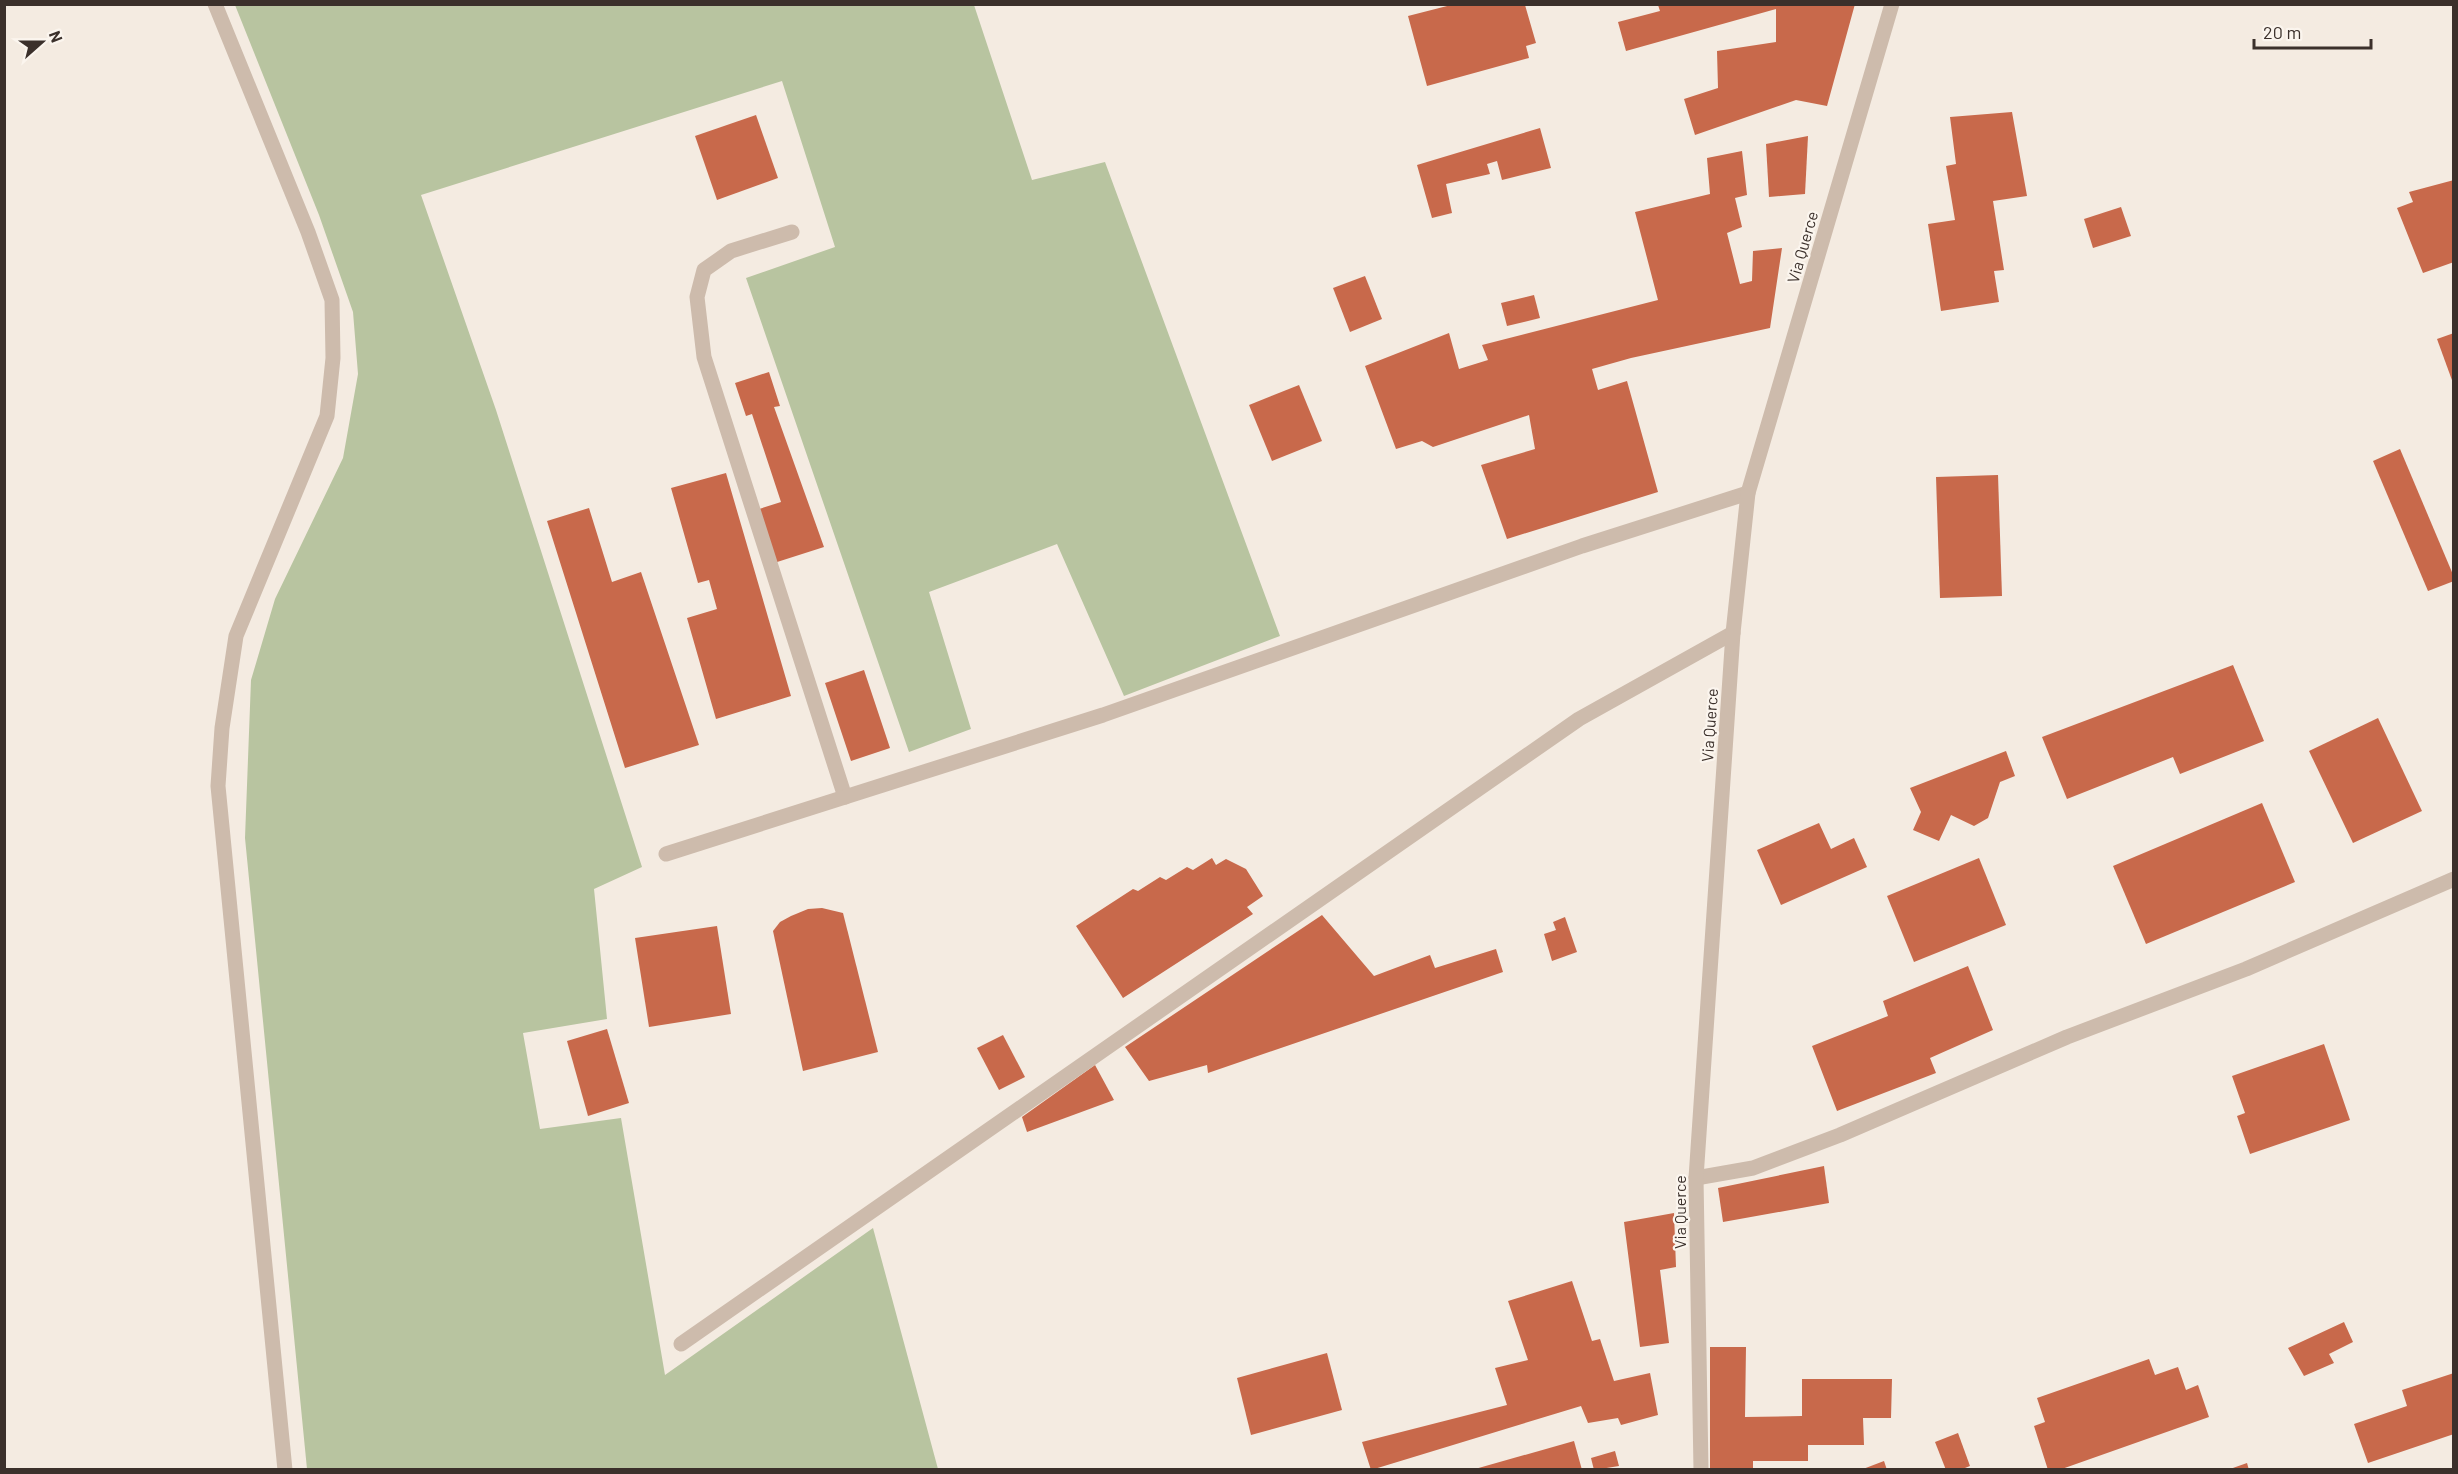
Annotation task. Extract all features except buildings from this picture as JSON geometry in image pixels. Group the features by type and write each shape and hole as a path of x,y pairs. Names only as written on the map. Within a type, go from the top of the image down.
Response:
{"street":[{"path":"215,4 308,232 332,300 333,358 327,416 236,636 222,728 218,786 285,1470"},
{"name":"Via Querce","path":"1701,1470 1696,1178 1733,633 1748,493 1892,4"},
{"path":"792,232 731,250 704,270 697,297 704,357 845,797"},
{"path":"666,854 1103,715 1582,546 1748,493"},
{"path":"681,1344 1579,718 1733,633"},
{"path":"1696,1178 1753,1168 1840,1135 2067,1037 2246,969 2454,879"}],"green space":[{"path":"235,5 974,5 1032,180 1105,162 1280,636 1124,696 1057,544 929,592 971,729 909,752 746,278 835,247 782,81 421,195 496,410 642,867 594,889 607,1019 523,1033 540,1129 621,1118 665,1375 873,1228 938,1469 307,1469 245,838 251,680 275,599 343,458 358,374 353,312 319,215"}]}
